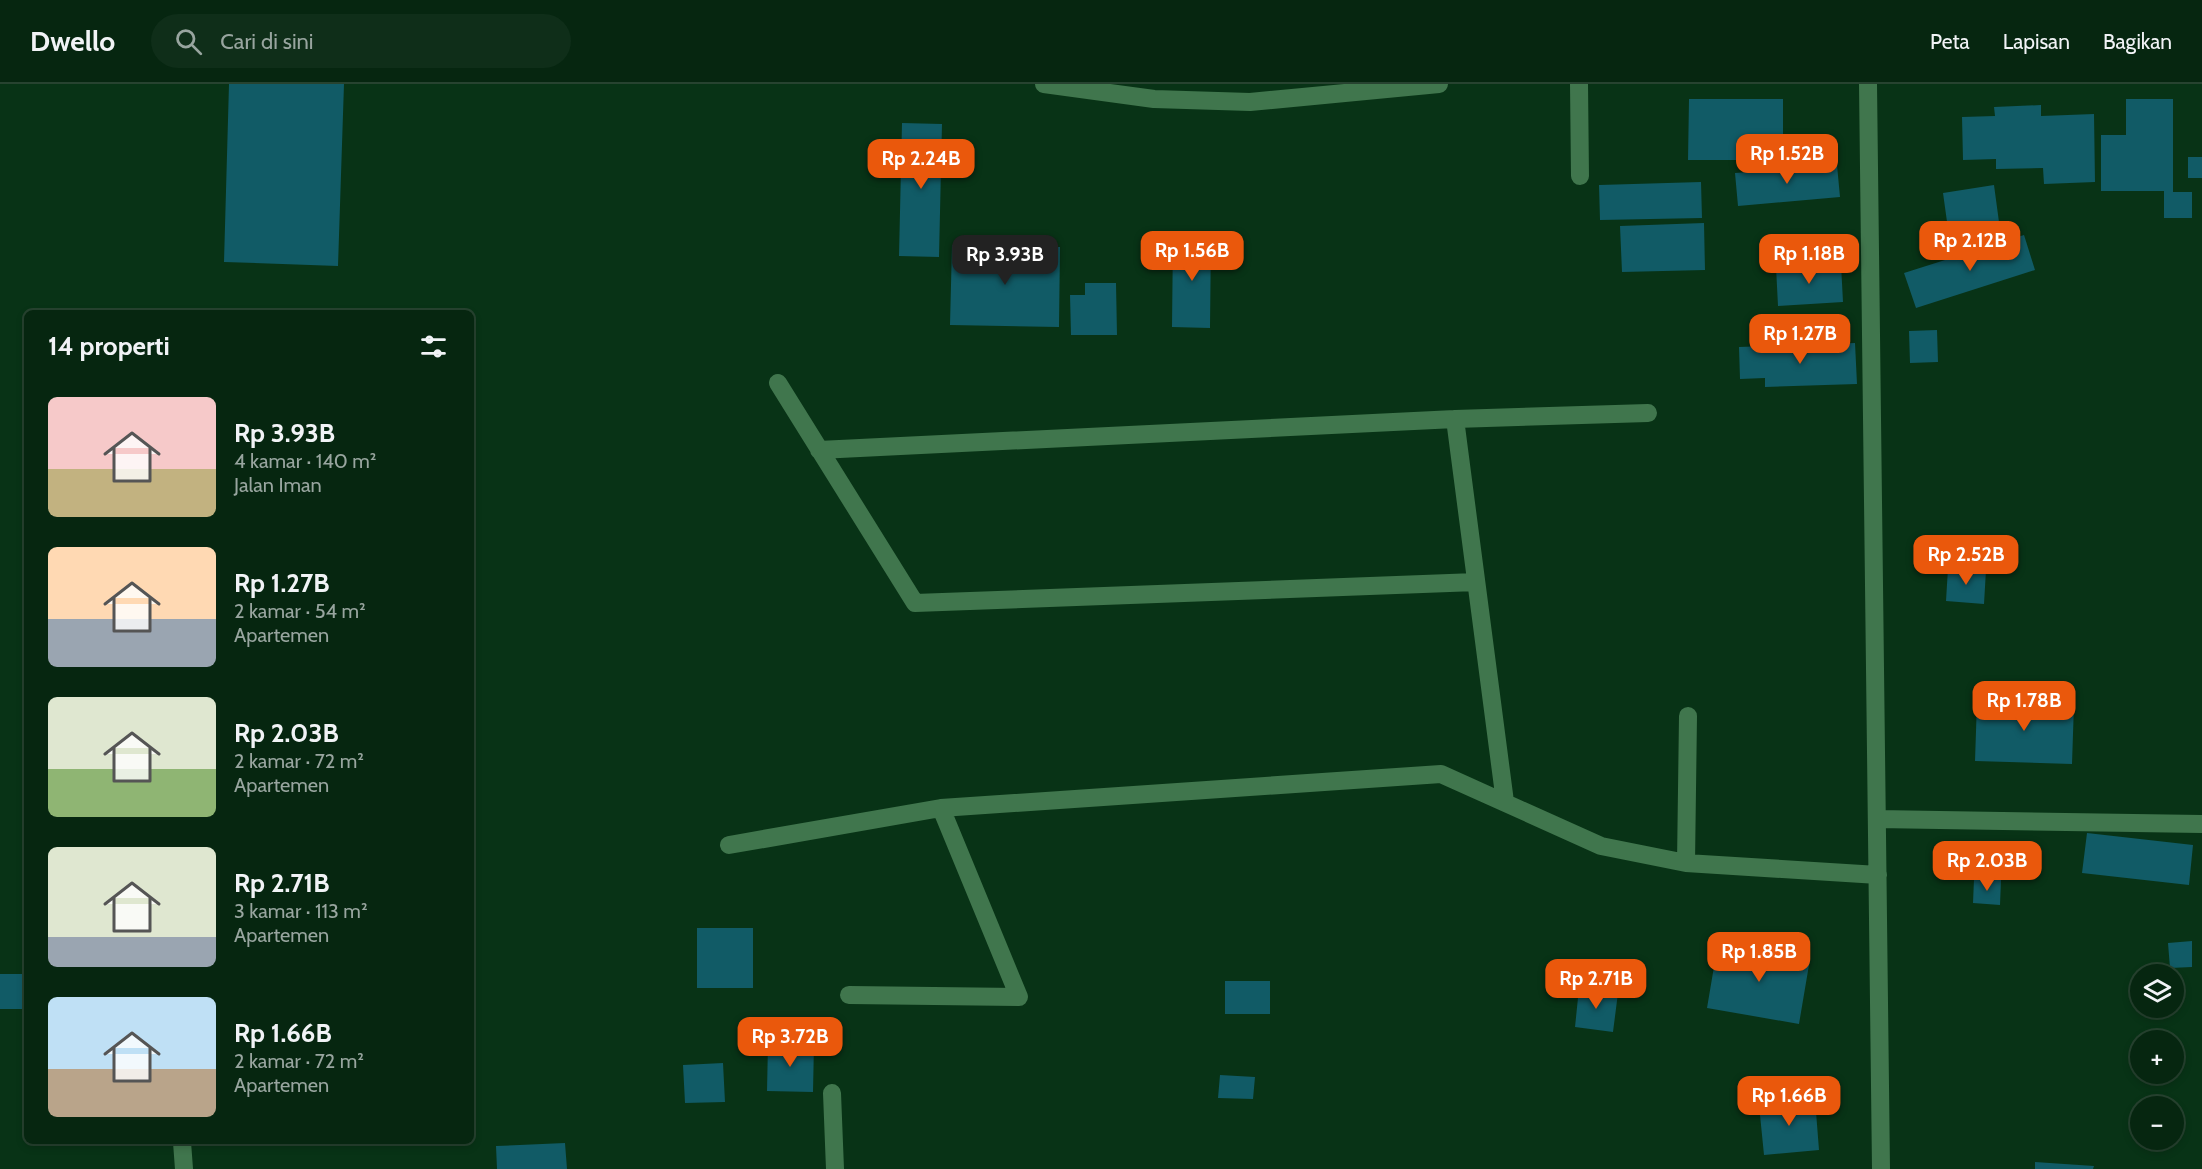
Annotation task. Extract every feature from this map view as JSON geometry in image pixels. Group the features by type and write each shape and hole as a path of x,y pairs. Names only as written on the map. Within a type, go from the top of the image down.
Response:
{"street":[{"path":"1044,84 1154,99 1251,102 1439,84"},
{"path":"1579,84 1580,176"},
{"path":"1868,84 1881,1169"},
{"path":"778,384 915,603 1476,582"},
{"path":"819,450 1455,419 1648,413"},
{"path":"1455,419 1505,802"},
{"path":"1686,862 1688,716"},
{"path":"729,845 941,808 1440,774 1601,846 1686,862 1878,875"},
{"path":"849,995 1019,997 941,808"},
{"path":"1877,819 2202,824"},
{"path":"832,1093 834,1169"},
{"path":"182,1144 184,1169"}],"building":[{"path":"229,84 344,84 338,266 224,262"},
{"path":"1689,99 1783,99 1783,160 1688,160"},
{"path":"2126,99 2173,99 2173,192 2192,192 2192,218 2164,218 2164,191 2101,191 2101,135 2126,135"},
{"path":"2041,105 2041,116 2094,114 2095,182 2044,184 2043,168 1996,169 1996,159 1963,160 1962,117 1995,116 1994,107"},
{"path":"902,123 942,124 939,257 899,256"},
{"path":"2188,157 2202,157 2202,178 2188,178"},
{"path":"1837,165 1840,197 1738,206 1735,173"},
{"path":"1701,182 1702,218 1600,220 1599,185"},
{"path":"1994,185 1999,222 1948,229 1943,193"},
{"path":"1704,223 1705,270 1622,272 1620,226"},
{"path":"2024,235 2035,270 1916,308 1904,273"},
{"path":"1173,236 1211,236 1210,328 1172,327"},
{"path":"952,245 1060,247 1059,327 950,325"},
{"path":"1841,264 1843,302 1778,306 1776,267"},
{"path":"1085,283 1116,283 1117,335 1071,335 1070,295 1085,295"},
{"path":"1937,330 1938,362 1910,363 1909,331"},
{"path":"1855,343 1857,384 1765,387 1765,378 1740,379 1739,347"},
{"path":"1948,568 1986,570 1984,604 1946,601"},
{"path":"1977,701 2074,704 2072,764 1975,761"},
{"path":"2087,833 2193,845 2189,885 2082,873"},
{"path":"1974,879 2001,880 2000,905 1973,903"},
{"path":"697,928 753,928 753,988 697,988"},
{"path":"2192,941 2192,967 2184,967 2184,964 2170,964 2168,943"},
{"path":"1718,943 1810,959 1799,1024 1707,1008"},
{"path":"0,974 24,974 24,1009 0,1009"},
{"path":"1225,981 1270,981 1270,1014 1225,1014"},
{"path":"1579,988 1618,993 1613,1032 1575,1027"},
{"path":"768,1043 814,1044 813,1092 767,1091"},
{"path":"723,1063 725,1102 685,1103 683,1065"},
{"path":"1220,1075 1255,1077 1253,1099 1218,1098"},
{"path":"1815,1099 1819,1150 1764,1155 1759,1105"},
{"path":"565,1143 567,1169 497,1169 496,1146"},
{"path":"2035,1162 2094,1166 2093,1169 2035,1169"}]}
